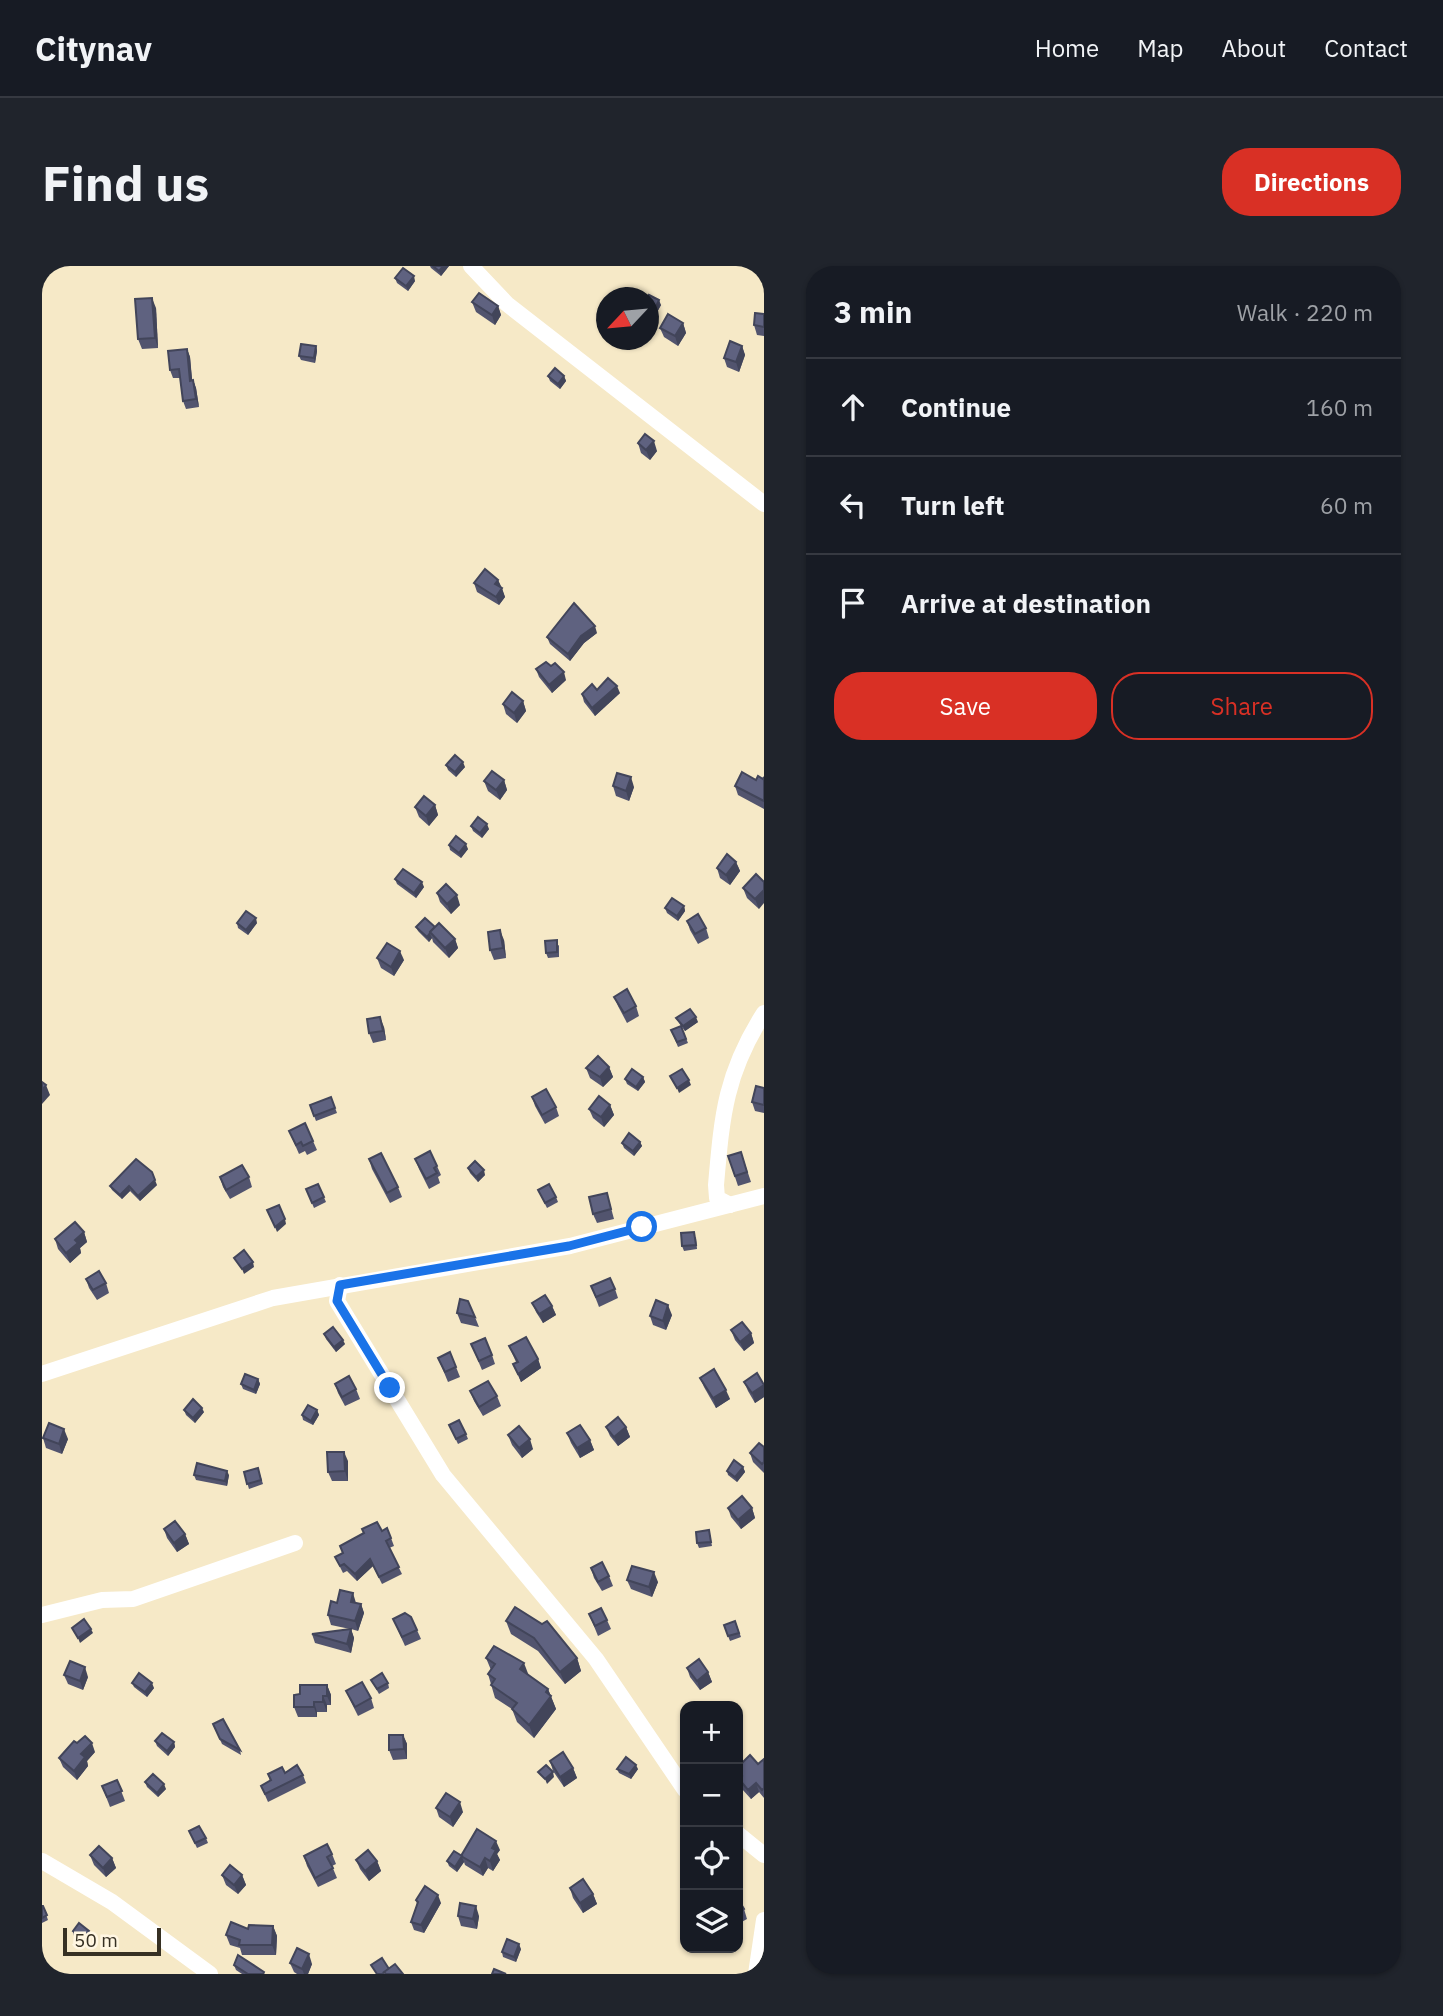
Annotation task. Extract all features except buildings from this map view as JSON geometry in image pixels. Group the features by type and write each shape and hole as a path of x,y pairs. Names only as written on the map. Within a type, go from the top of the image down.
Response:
{"street":[{"path":"471,266 507,304 764,504"},
{"path":"730,1205 717,1198 716,1185 723,1105 739,1055 764,1013"},
{"path":"42,1374 273,1298 569,1246 764,1196"},
{"path":"340,1285 337,1301 443,1475 596,1659 680,1783"},
{"path":"42,1615 102,1600 133,1600 295,1543"},
{"path":"743,1838 764,1855"},
{"path":"42,1861 112,1902 210,1974"},
{"path":"755,1974 764,1920"}],"route":[{"path":"390,1388 337,1301 340,1285 569,1246 642,1227"}]}
